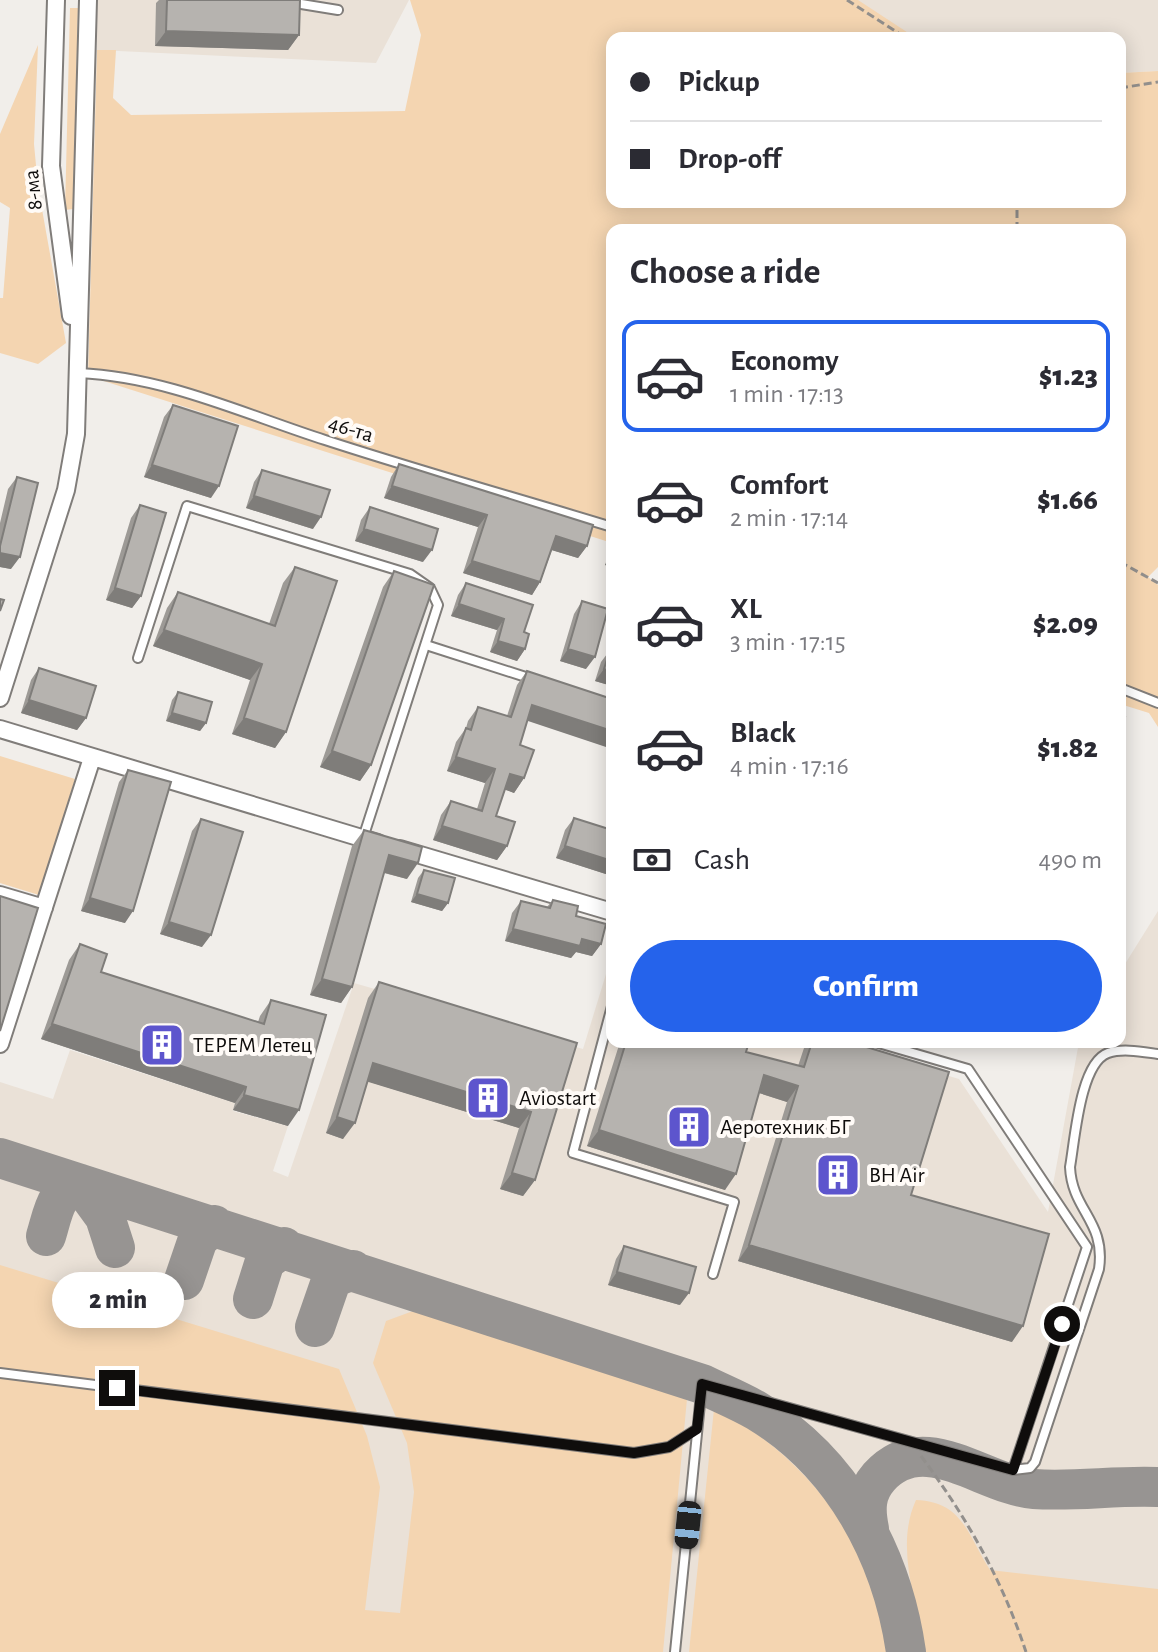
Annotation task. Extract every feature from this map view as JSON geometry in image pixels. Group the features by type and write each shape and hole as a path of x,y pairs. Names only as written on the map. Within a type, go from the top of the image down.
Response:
{"street":[{"name":"8-ма","path":"56,0 51,166 79,373"},
{"name":"8-ма","path":"0,698 66,490 76,434 88,0"},
{"path":"0,729 606,910"},
{"path":"0,1044 92,758"},
{"path":"0,895 44,908"}],"lane":[{"path":"279,1 338,10"},
{"name":"46-та","path":"79,373 118,375 218,401 324,440 606,525"},
{"path":"138,658 187,506 410,574 430,588 438,605 363,839"},
{"path":"426,645 541,682"},
{"path":"1126,690 1158,703"},
{"path":"606,1029 573,1153 734,1202 713,1274"},
{"path":"896,1048 968,1069 1087,1247 1013,1470"},
{"path":"675,1652 702,1384 1013,1470 1030,1468 1035,1462 1099,1269 1102,1248 1098,1232 1075,1196 1070,1167 1088,1074 1096,1060 1111,1052 1158,1054"},
{"path":"0,1373 634,1453 669,1447 697,1429"}],"path":[{"path":"847,0 897,32"},
{"path":"1126,87 1158,82"},
{"path":"1126,565 1158,583"},
{"path":"921,1456 958,1506 984,1550 1008,1598 1026,1652"}],"shaded area":[{"path":"97,0 409,0 376,63 97,50"},
{"path":"410,0 858,0 907,32 606,32 606,208 1126,208 1126,73 1158,71 1158,567 1148,577 1158,585 1158,727 1149,713 1126,706 1126,224 606,224 606,541 88,376 97,50 116,50 113,98 131,115 405,111 421,35"},
{"path":"856,0 1158,0 1158,71 1126,73 1126,32 901,32"},
{"path":"70,8 78,8 73,209 65,210"},
{"path":"38,45 34,144 38,187 66,343 38,364 0,353 0,298 3,298 10,208 0,202 0,134"},
{"path":"0,756 75,779 39,895 0,883"},
{"path":"1158,911 1158,1652 0,1652 0,1082 53,1099 70,1050 235,1103 233,1111 288,1126 273,1171 288,1177 354,983 583,1049 606,974 606,1048 855,1048 959,1079 1048,1212 1078,1048 1126,1048 1126,962"},
{"path":"0,1265 339,1369 367,1436 380,1487 365,1610 400,1613 414,1492 407,1443 373,1363 386,1321 413,1311 687,1399 663,1652 0,1652"},
{"path":"714,1409 777,1450 806,1477 832,1508 854,1542 871,1578 882,1615 886,1652 689,1652"},
{"path":"916,1500 932,1502 954,1514 962,1522 990,1570 1158,1589 1158,1652 924,1652 907,1556 910,1518"}],"building":[{"path":"167,0 300,0 299,35 166,31"},
{"path":"173,405 238,426 219,486 152,465"},
{"path":"399,464 593,525 587,546 556,536 540,582 472,561 487,515 392,486"},
{"path":"262,470 330,490 321,517 254,496"},
{"path":"17,477 38,483 20,557 0,553"},
{"path":"140,505 166,513 141,596 115,588"},
{"path":"370,507 438,529 432,550 364,529"},
{"path":"295,567 337,581 286,732 244,718 262,664 164,630 178,592 275,626"},
{"path":"394,571 434,585 371,765 332,751"},
{"path":"466,583 533,605 524,632 529,634 525,649 498,641 504,619 459,604"},
{"path":"582,601 606,608 595,657 568,649"},
{"path":"39,668 96,686 86,718 29,700"},
{"path":"527,671 606,697 606,729 532,705 520,745 534,750 524,778 510,774 496,816 515,822 507,846 442,826 451,801 482,811 495,769 456,757 466,728 471,730 478,707 511,717"},
{"path":"178,692 212,702 206,723 172,713"},
{"path":"128,770 171,782 133,911 90,898"},
{"path":"574,818 606,828 606,859 565,846"},
{"path":"201,819 243,832 211,935 169,922"},
{"path":"364,830 422,847 418,863 389,855 352,987 322,979"},
{"path":"424,870 455,878 448,903 417,894"},
{"path":"0,896 38,908 0,1031"},
{"path":"553,900 578,906 576,916 606,924 601,944 582,939 580,946 513,929 521,901 550,908"},
{"path":"80,944 107,954 101,972 264,1024 271,1000 326,1015 299,1110 244,1095 246,1087 52,1024"},
{"name":"Aviostart","path":"379,982 577,1043 535,1180 512,1173 531,1112 373,1063 355,1123 337,1117"},
{"path":"624,1048 747,1048 746,1052 804,1067 810,1048 870,1048 949,1072 911,1195 1049,1234 1023,1326 749,1245 798,1086 764,1075 736,1174 599,1130"},
{"path":"624,1246 696,1267 689,1293 617,1272"}],"taxiway":[{"path":"0,1158 702,1384 750,1407 788,1432 815,1457 858,1515 889,1581 906,1652"},
{"path":"46,1236 60,1197 81,1184 105,1217 115,1248"},
{"path":"184,1280 198,1239 214,1225"},
{"path":"253,1299 265,1261 284,1247"},
{"path":"315,1327 332,1278 353,1270"},
{"path":"869,1529 867,1502 874,1483 896,1463 915,1457 954,1463 1034,1489 1158,1487"}],"place":[{"name":"ТЕРЕМ Летец","path":"162,1045"},
{"name":"Aviostart","path":"488,1098"},
{"name":"Аеротехник БГ","path":"689,1127"},
{"name":"BH Air","path":"838,1175"}],"route":[{"path":"117,1388 634,1453 669,1447 697,1429 702,1384 1013,1470 1062,1324"}]}
